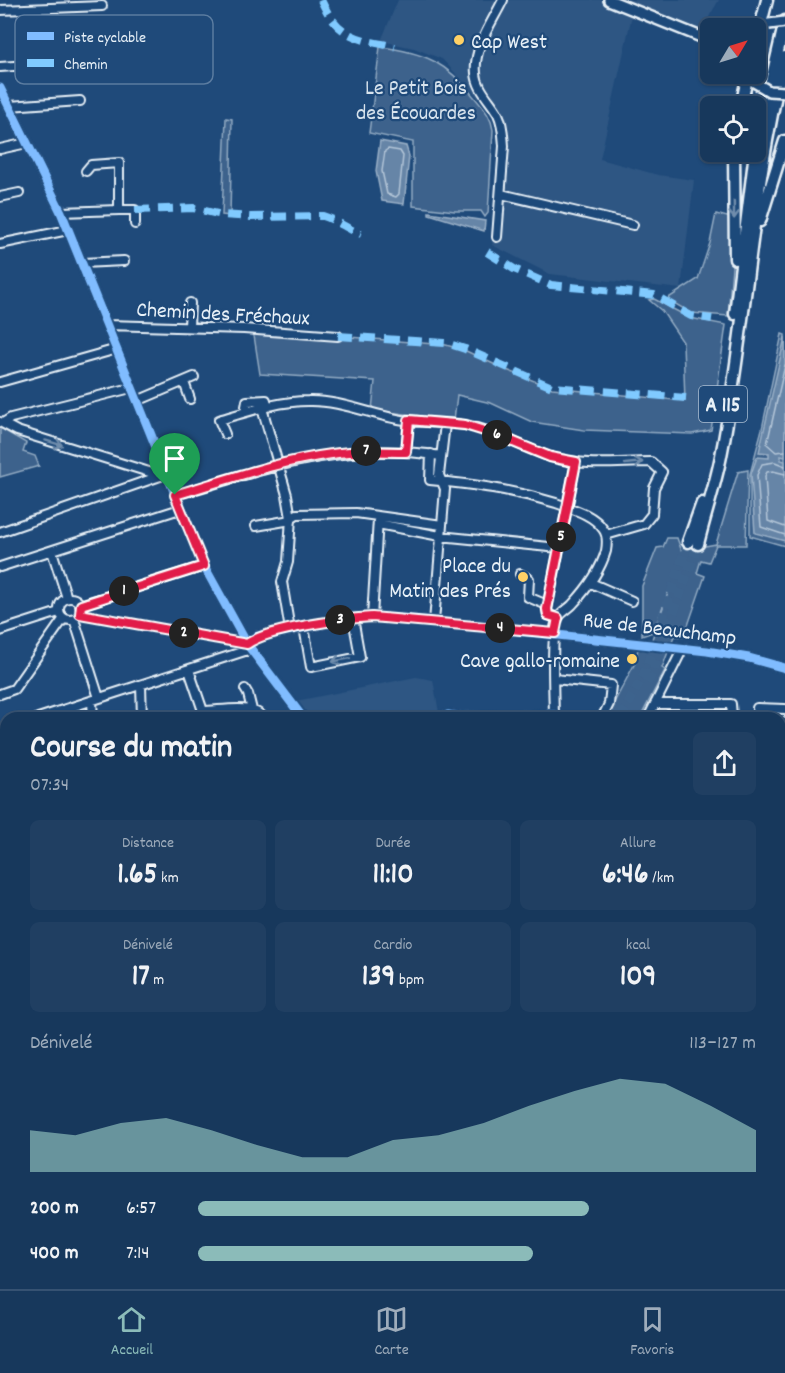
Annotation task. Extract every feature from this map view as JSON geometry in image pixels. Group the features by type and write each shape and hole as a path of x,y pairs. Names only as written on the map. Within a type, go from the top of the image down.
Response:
{"highway":[{"path":"764,18 767,0"},
{"path":"766,103 785,22"},
{"name":"A 115","path":"753,162 724,403 693,543 720,457 748,273 756,200 785,57"},
{"path":"748,273 755,256 760,216 785,141"},
{"path":"734,162 736,302"}],"main road":[{"path":"609,0 700,36"},
{"path":"766,26 785,22"},
{"path":"760,84 769,91 785,93"}],"street":[{"path":"497,237 504,146 503,131 499,116 480,87 476,63 482,42 503,0"},
{"path":"0,10 43,4 102,6"},
{"path":"0,67 15,66"},
{"path":"0,88 61,212 132,388 164,475 175,495 204,566 249,646 298,712"},
{"path":"9,106 80,101"},
{"path":"0,148 27,143"},
{"path":"86,171 92,165 119,163 119,210"},
{"path":"0,197 19,193"},
{"path":"501,194 633,225"},
{"path":"61,212 135,210 135,224"},
{"path":"0,244 68,230"},
{"path":"82,263 124,261"},
{"path":"189,327 190,303"},
{"name":"Chemin des Fréchaux","path":"106,325 244,329 338,336"},
{"path":"0,382 116,348"},
{"path":"137,401 194,377"},
{"path":"183,382 190,399"},
{"path":"2,423 11,418 132,388"},
{"path":"225,434 219,420 265,407 308,400 409,420 465,425 550,457 576,462 617,464 651,462 662,472 654,488 652,514 644,524 606,535"},
{"path":"265,407 291,519 288,562 282,582 290,630"},
{"path":"406,452 409,420"},
{"path":"2,423 16,431 164,475"},
{"path":"434,622 445,489 439,475 445,424"},
{"path":"175,495 279,465 330,454 364,451 441,456"},
{"path":"431,454 429,480 489,486 523,493 567,507 592,519 606,535 606,552 591,583 558,618 555,633 554,712"},
{"path":"558,618 548,615 548,605 576,462"},
{"path":"0,532 164,475"},
{"path":"0,567 180,508"},
{"path":"256,526 308,513 442,525"},
{"path":"378,519 440,536 559,548"},
{"path":"372,617 378,519"},
{"path":"52,551 67,598"},
{"path":"0,631 61,615 78,613 204,566"},
{"path":"520,574 529,579 528,597 548,605"},
{"path":"591,583 632,601"},
{"path":"0,694 17,686 61,615 61,602 67,598 73,598 96,700 94,712"},
{"path":"78,613 249,646"},
{"name":"Rue de Beauchamp","path":"63,712 189,670 249,646 256,637 353,618 372,617 555,633 732,655 785,668"},
{"path":"304,627 310,667 360,657 353,618"},
{"path":"651,712 683,648"},
{"path":"189,670 203,711 252,710 260,712"},
{"path":"555,680 610,685 609,704 605,712"},
{"path":"141,685 142,712"},
{"path":"245,688 252,710"},
{"path":"655,704 731,704 732,712"},
{"path":"757,708 785,709"}],"shaded area":[{"path":"398,0 719,0 708,18 700,18 700,32 695,40 632,15 600,159 658,175 694,180 681,289 550,274 492,245 505,135 503,121 493,114 442,59 414,48 381,41"},
{"path":"416,677 433,680 439,712 305,712 296,701"}],"green space":[{"name":"Le Petit Bois des Écouardes","path":"380,47 410,52 434,61 455,76 487,113 493,130 488,213 485,217 481,211 455,211 413,206 413,142 369,133"},
{"path":"226,118 232,119 230,216 222,215"},
{"path":"716,214 731,218 732,267 728,316 691,313 667,299 698,279 710,243"},
{"path":"654,299 690,318 726,325 711,430 692,434 584,430 532,422 491,403 457,395 454,420 372,410 375,381 260,374 253,329 446,345 464,350 552,388 685,401 683,342 662,311 649,300"},
{"path":"782,334 785,335 785,546 750,536 750,474"},
{"path":"0,428 26,443 23,452 35,456 39,466 0,477"},
{"path":"748,470 746,545 716,545 709,562 701,560 697,573 705,576 684,637 674,636 662,668 665,670 643,712 609,712 635,663 639,644 650,645 668,593 653,632 642,636 642,586 657,548 663,547 667,538 677,538 681,549 685,541 700,547 716,544 738,472"}],"water":[{"path":"380,141 406,146 409,156 404,204 382,201 376,171"},
{"path":"429,212 485,221 484,231 429,214"},
{"path":"785,337 785,457 781,456 781,460 785,461 785,541 755,533 751,474 757,457 769,458 769,453 759,452"}],"tunnel":[{"path":"624,712 645,672 688,542"},
{"path":"647,683 698,544"}],"marked path":[{"path":"321,0 342,30 350,35 395,47"},
{"path":"135,210 193,208 222,215 251,217 323,216 361,234"},
{"path":"487,252 514,269 551,285 654,295 691,316 712,319"},
{"path":"338,336 446,343 552,387 686,398"}],"cycle path":[{"path":"0,88 61,212 204,566 247,644 298,712"},
{"path":"80,614 247,644 256,637 348,618 407,619 707,651 749,658 785,668"}],"place":[{"name":"Cap West","path":"459,40"},
{"name":"Place du Matin des Prés","path":"523,577"},
{"name":"Cave gallo-romaine","path":"632,659"}],"route":[{"path":"409,420 465,425 550,457 576,462 547,609 548,615 558,618 555,633 372,617 348,618 256,637 247,644 80,614 80,605 204,566 175,495 279,465 330,454 364,451 406,452 409,420"}]}
